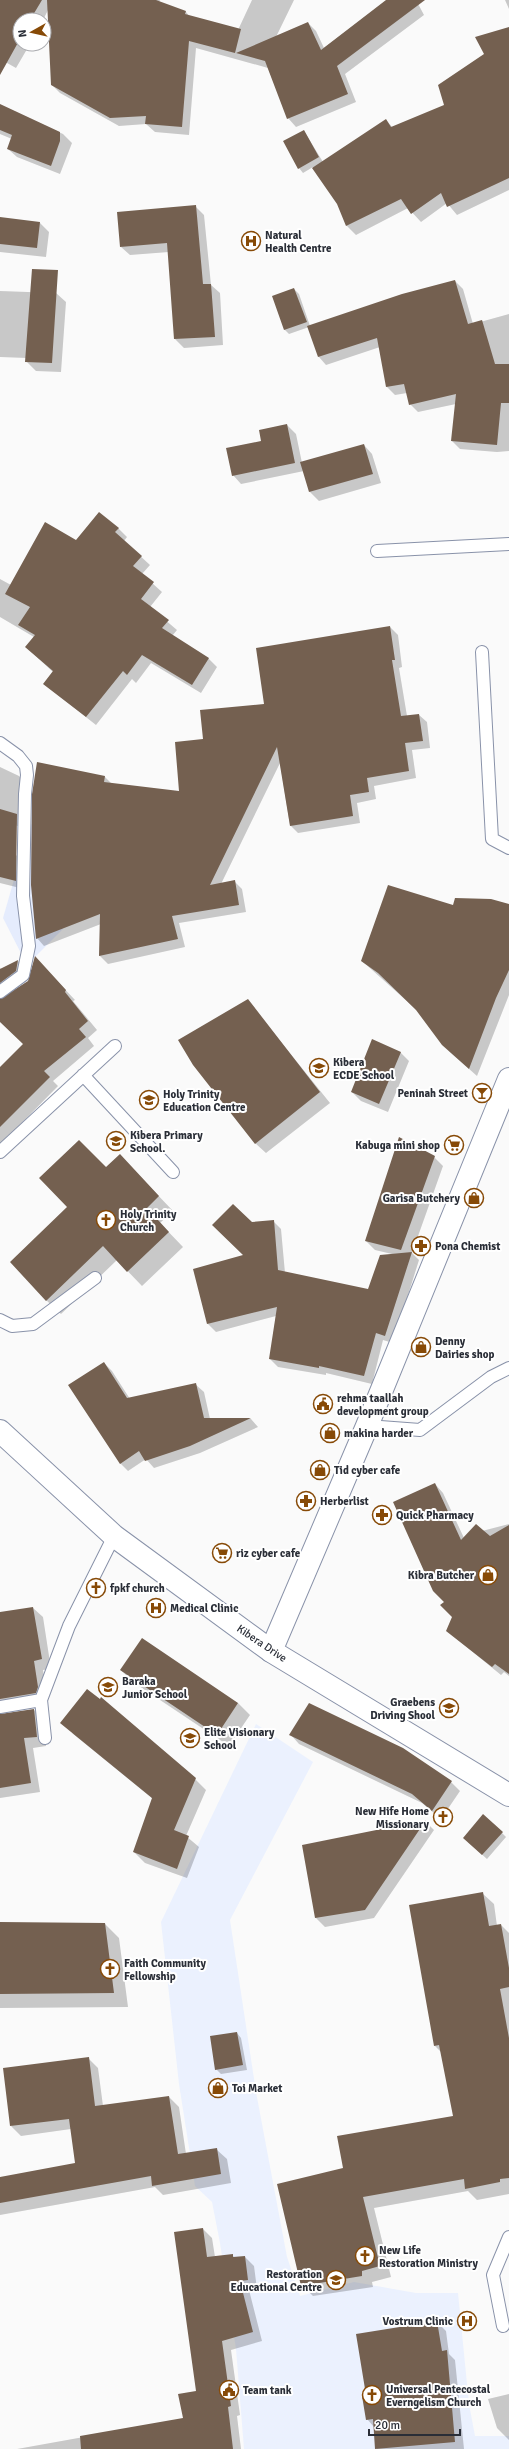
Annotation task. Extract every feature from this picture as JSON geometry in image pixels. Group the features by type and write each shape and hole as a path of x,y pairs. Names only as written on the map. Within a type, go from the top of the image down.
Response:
{"street":[{"path":"271,1651 367,1426 509,1079"},
{"name":"Kibera Drive","path":"0,1431 114,1536 271,1651 509,1795"}],"lane":[{"path":"377,551 509,544"},
{"path":"482,652 492,839 509,848"},
{"path":"0,744 18,756 26,766 27,775 24,794 23,896 29,946 23,975 0,992"},
{"path":"0,1152 115,1046"},
{"path":"83,1075 173,1172"},
{"path":"0,1320 12,1326 33,1324 95,1278"},
{"path":"367,1426 420,1430 491,1377 509,1368"},
{"path":"45,1738 41,1700 68,1626 114,1536"},
{"path":"0,1707 41,1700"},
{"path":"503,2326 493,2275 509,2237"}],"shaded area":[{"path":"30,824 46,828 63,883 63,929 27,965 3,918"},
{"name":"Toi Market","path":"256,1724 313,1762 230,1920 256,2092 287,2257 300,2296 354,2282 416,2293 458,2293 469,2404 475,2436 509,2436 509,2449 244,2449 236,2349 220,2243 212,2202 195,2186 179,2084 161,1922"}],"building":[{"path":"0,0 42,0 35,12 12,12 13,52 0,75"},
{"path":"47,0 156,0 186,11 185,14 241,29 235,53 189,41 182,127 145,124 146,116 110,118 51,85 49,52 52,52 52,12 48,12"},
{"path":"386,0 425,0 337,66 348,94 287,119 265,61 236,53 308,22 321,50"},
{"path":"509,27 509,178 447,207 441,193 411,214 401,199 346,226 337,204 312,168 386,119 391,127 444,105 438,85 484,54 475,37"},
{"path":"0,104 60,132 60,141 51,166 7,149 12,135 0,130"},
{"path":"304,130 319,157 298,169 283,141"},
{"path":"196,205 203,284 211,284 215,337 174,339 167,243 120,247 117,212"},
{"path":"0,217 40,222 37,248 0,244"},
{"path":"32,269 58,270 52,363 25,362"},
{"path":"455,280 468,324 482,320 495,364 509,364 509,403 501,403 497,445 451,441 456,394 409,405 404,384 386,387 377,338 318,357 307,326 402,294"},
{"path":"294,288 307,322 284,330 272,296"},
{"path":"287,424 295,463 232,476 226,448 261,441 259,430"},
{"path":"364,444 373,474 309,492 300,462"},
{"path":"99,512 119,528 115,532 142,556 133,566 154,582 141,599 169,620 162,628 209,658 192,685 142,655 127,675 123,671 86,717 43,684 53,671 25,647 35,635 18,625 30,607 5,594 45,522 76,540"},
{"path":"390,626 395,660 392,660 401,716 419,714 423,741 405,743 409,771 367,778 369,792 350,795 353,816 290,826 277,747 210,885 235,880 239,905 172,916 178,939 99,956 100,914 36,939 31,885 32,794 37,762 105,776 104,782 179,791 175,742 203,739 200,710 264,704 256,648"},
{"path":"0,809 17,814 16,881 0,877"},
{"path":"388,885 453,905 455,898 491,899 509,904 509,970 496,998 469,1069 442,1045 416,1010 378,973 361,961"},
{"path":"35,956 66,990 65,992 88,1021 79,1029 86,1037 44,1071 50,1077 0,1127 0,1067 23,1044 0,1022 0,999 28,981"},
{"path":"18,960 16,971 0,983 0,969"},
{"path":"248,999 320,1092 255,1144 193,1065 178,1040"},
{"path":"372,1039 401,1052 379,1104 351,1092"},
{"path":"399,1137 435,1156 401,1250 365,1241"},
{"name":"Holy Trinity Church","path":"79,1140 106,1167 120,1154 159,1196 147,1208 169,1232 127,1272 103,1246 46,1301 10,1262 67,1207 39,1178"},
{"path":"233,1204 252,1222 274,1220 278,1270 368,1289 380,1255 412,1252 385,1336 376,1333 364,1376 319,1366 319,1368 269,1359 277,1307 207,1324 193,1269 243,1255 212,1225"},
{"path":"104,1362 127,1398 196,1383 204,1418 251,1418 190,1446 145,1461 139,1451 120,1464 68,1385"},
{"path":"435,1483 461,1540 476,1524 490,1536 509,1525 509,1674 495,1664 492,1667 446,1631 452,1617 440,1605 444,1602 433,1591 393,1502"},
{"path":"33,1607 42,1659 34,1661 38,1687 36,1693 0,1699 0,1612"},
{"path":"142,1638 238,1703 217,1735 120,1670"},
{"path":"87,1689 100,1699 101,1697 196,1778 174,1830 189,1836 177,1869 133,1852 152,1798 60,1723"},
{"path":"309,1703 403,1748 452,1781 432,1811 412,1794 289,1735"},
{"path":"34,1709 37,1737 24,1738 31,1783 0,1788 0,1714"},
{"path":"483,1814 503,1832 482,1855 463,1838"},
{"path":"426,1820 365,1910 315,1918 302,1845"},
{"path":"483,1892 489,1926 501,1924 509,1968 509,1987 500,1989 509,2038 509,2178 500,2179 500,2182 465,2189 464,2179 363,2197 380,2266 362,2271 362,2276 301,2286 277,2184 343,2168 337,2136 453,2116 439,2045 434,2046 409,1905"},
{"path":"0,1922 105,1923 114,1993 0,1994"},
{"path":"237,2032 243,2065 215,2070 210,2036"},
{"path":"89,2057 95,2106 169,2096 178,2154 217,2148 221,2174 152,2186 151,2176 0,2203 0,2177 75,2163 69,2119 10,2126 3,2068"},
{"path":"203,2228 207,2257 233,2254 233,2257 245,2256 248,2280 240,2281 253,2332 222,2341 231,2406 228,2407 233,2449 81,2449 80,2436 183,2418 178,2394 196,2391 174,2232"},
{"path":"437,2321 442,2351 447,2350 455,2442 375,2449 373,2419 366,2420 362,2396 366,2395 356,2334"}],"place":[{"name":"Natural Health Centre","path":"251,241"},
{"name":"Kibera ECDE School","path":"319,1068"},
{"name":"Peninah Street","path":"482,1093"},
{"name":"Holy Trinity Education Centre","path":"149,1100"},
{"name":"Kibera Primary School.","path":"116,1141"},
{"name":"Kabuga mini shop","path":"454,1145"},
{"name":"Garisa Butchery","path":"474,1198"},
{"name":"Holy Trinity Church","path":"106,1220"},
{"name":"Pona Chemist","path":"421,1246"},
{"name":"Denny Dairies shop","path":"421,1347"},
{"name":"rehma taallah development group","path":"323,1404"},
{"name":"makina harder","path":"330,1433"},
{"name":"Tid cyber cafe","path":"320,1470"},
{"name":"Herberlist","path":"306,1501"},
{"name":"Quick Pharmacy","path":"382,1515"},
{"name":"riz cyber cafe","path":"222,1553"},
{"name":"Kibra Butcher","path":"488,1575"},
{"name":"fpkf church","path":"96,1588"},
{"name":"Medical Clinic","path":"156,1608"},
{"name":"Baraka Junior School","path":"108,1687"},
{"name":"Graebens Driving Shool","path":"449,1708"},
{"name":"Elite Visionary School","path":"190,1738"},
{"name":"New Hife Home Missionary","path":"443,1817"},
{"name":"Faith Community Fellowship","path":"110,1969"},
{"name":"Toi Market","path":"218,2088"},
{"name":"New Life Restoration Ministry","path":"365,2256"},
{"name":"Restoration Educational Centre","path":"336,2280"},
{"name":"Vostrum Clinic","path":"467,2321"},
{"name":"Team tank","path":"229,2390"},
{"name":"Universal Pentecostal Everngelism Church","path":"372,2395"}]}
